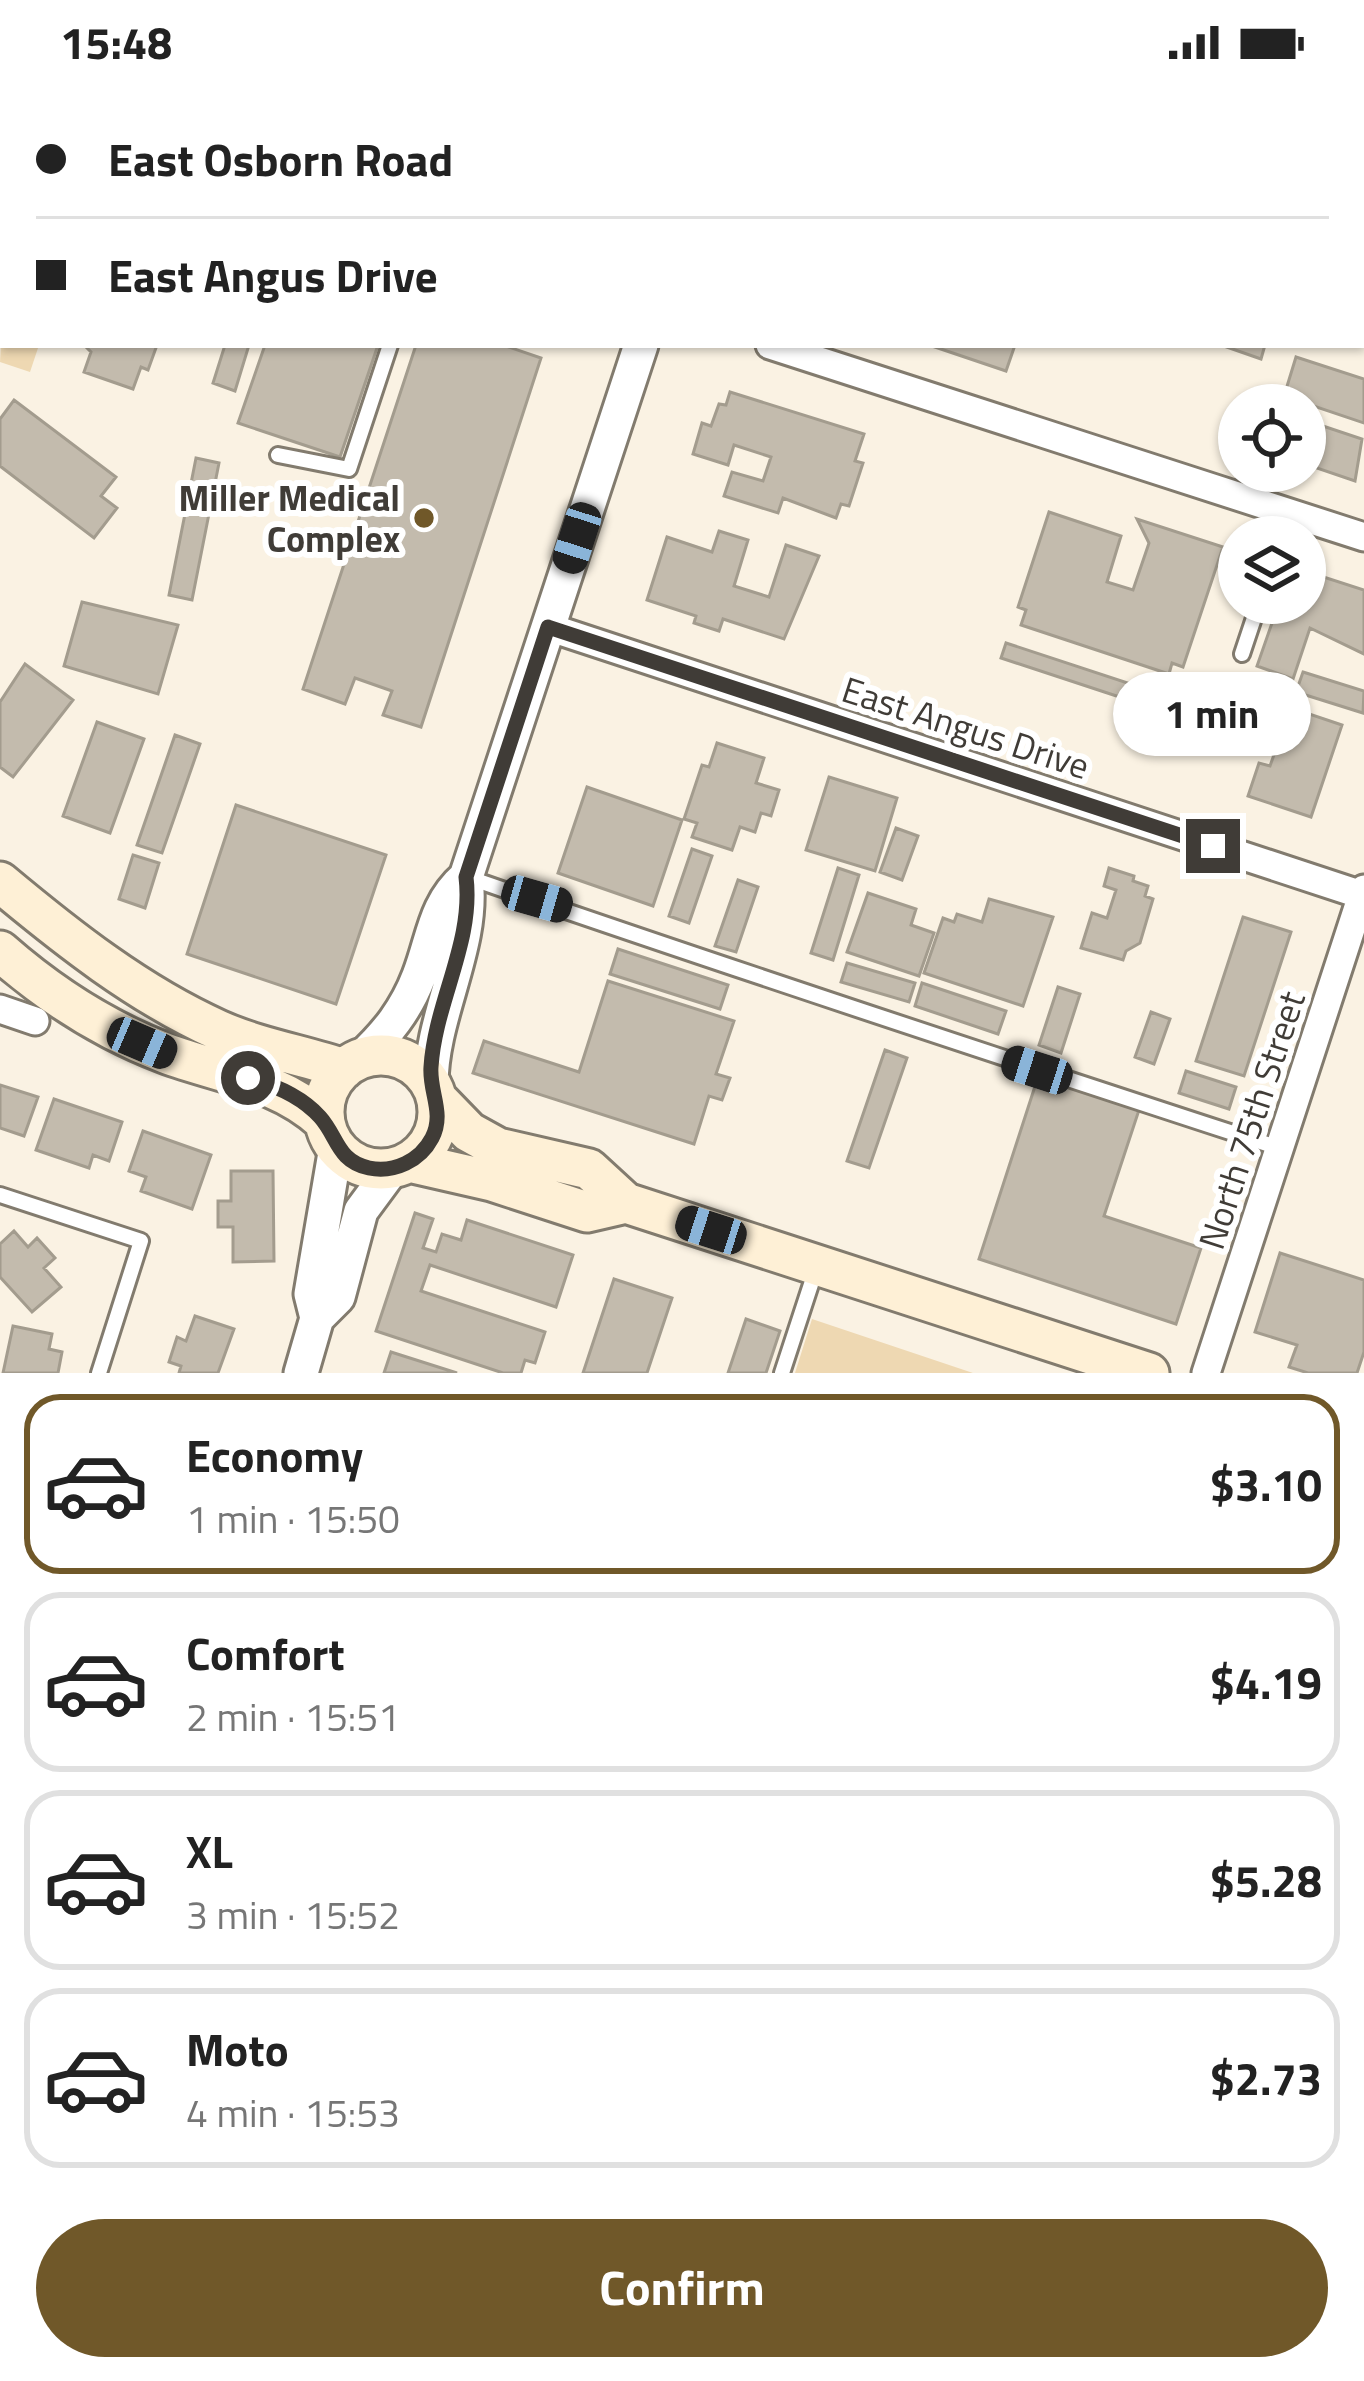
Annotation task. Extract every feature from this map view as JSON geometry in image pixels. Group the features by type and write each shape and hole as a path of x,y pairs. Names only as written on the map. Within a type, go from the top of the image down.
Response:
{"main road":[{"path":"0,882 52,925 182,1012 252,1042 352,1064 399,1058 486,1142 589,1169 626,1203 1149,1373"},
{"path":"0,951 71,1008 118,1033 271,1084 330,1134 356,1164 493,1181 587,1212 626,1203"},
{"path":"330,1134 331,1084 352,1064"},
{"path":"400,1166 433,1136 434,1092"}],"street":[{"path":"434,1092 434,1047 470,908 466,877 639,348"},
{"path":"779,348 1259,516"},
{"path":"1326,531 1364,537"},
{"name":"East Angus Drive","path":"548,627 1363,892"},
{"path":"352,1064 399,1019 420,974 442,897 466,877"},
{"name":"North 75th Street","path":"1206,1373 1363,892"},
{"path":"0,1009 35,1021"},
{"path":"317,1318 311,1294 330,1134"},
{"path":"301,1373 317,1318 338,1297 361,1211 400,1166"}],"lane":[{"path":"278,455 349,470 390,348"},
{"path":"1243,654 1252,624"},
{"path":"466,877 582,912 694,958 1279,1148"},
{"path":"0,1195 141,1241 99,1373"},
{"path":"782,1373 818,1265"}],"shaded area":[{"path":"1,348 38,348 30,372 0,362"},
{"path":"812,1319 973,1373 795,1373"}],"building":[{"path":"87,348 156,348 148,370 141,367 133,389 84,372 91,352"},
{"path":"224,348 248,348 235,391 213,383"},
{"path":"264,348 377,348 340,457 238,423"},
{"name":"Miller Medical Complex","path":"415,348 512,348 541,358 421,727 383,715 392,691 355,678 345,704 303,689"},
{"path":"938,348 1014,348 1006,371"},
{"path":"1230,348 1264,348 1261,359"},
{"path":"1296,357 1364,379 1364,423 1326,410 1326,384 1288,384"},
{"path":"730,392 864,434 855,461 863,463 849,506 841,504 836,518 783,498 778,513 724,496 732,472 763,481 771,457 734,445 728,465 693,454 702,423 711,426 719,404 726,405"},
{"path":"14,400 116,477 101,496 117,508 94,538 0,466 0,419"},
{"path":"1326,427 1362,439 1355,481 1326,471"},
{"path":"196,458 219,463 192,600 169,595"},
{"path":"1049,512 1121,536 1107,582 1133,590 1149,543 1137,519 1218,545 1218,562 1183,667 1172,663 1169,674 1021,625 1026,610 1018,607"},
{"path":"719,531 748,540 734,586 769,597 786,545 819,556 784,639 723,619 719,631 694,623 696,616 647,600 667,537 712,552"},
{"path":"1326,578 1364,590 1364,654 1310,628 1293,679 1257,666 1272,624 1326,624"},
{"path":"82,602 178,625 158,694 64,666"},
{"path":"1006,643 1161,694 1156,709 1001,658"},
{"path":"25,664 73,700 13,777 0,767 0,702"},
{"path":"1303,672 1364,691 1363,713 1296,692"},
{"path":"1244,692 1342,725 1311,817 1248,796 1259,763 1270,766 1276,749 1263,745 1271,719 1266,717 1257,745 1229,736"},
{"path":"97,722 144,739 110,833 63,816"},
{"path":"175,735 200,744 162,853 137,845"},
{"path":"717,743 764,758 756,783 779,790 771,816 761,813 755,832 740,827 732,850 692,837 697,823 684,819 702,765 709,767"},
{"path":"829,777 897,798 875,871 806,850"},
{"path":"587,787 682,820 653,906 558,873"},
{"path":"236,805 386,855 336,1004 187,954"},
{"path":"896,828 918,836 902,880 880,872"},
{"path":"692,849 712,856 689,923 669,916"},
{"path":"133,855 159,863 145,908 119,899"},
{"path":"838,868 859,875 833,960 811,953"},
{"path":"1109,868 1134,876 1133,881 1148,886 1145,896 1153,899 1140,943 1126,951 1123,960 1081,948 1092,913 1107,918 1116,890 1104,886"},
{"path":"738,880 758,887 736,952 715,946"},
{"path":"868,893 916,909 911,925 934,933 919,976 847,952"},
{"path":"989,899 1053,917 1023,1006 924,973 943,918 954,922 957,914 982,922"},
{"path":"1243,917 1291,932 1244,1076 1196,1061"},
{"path":"618,949 728,985 720,1009 610,974"},
{"path":"847,963 915,983 909,1002 841,982"},
{"path":"608,981 734,1021 716,1074 730,1078 722,1100 709,1096 694,1144 473,1073 484,1041 579,1072"},
{"path":"922,983 1006,1011 998,1034 915,1006"},
{"path":"1058,987 1080,994 1061,1053 1039,1045"},
{"path":"1151,1012 1170,1019 1154,1064 1135,1057"},
{"path":"885,1050 907,1058 869,1168 847,1161"},
{"path":"1186,1071 1236,1087 1229,1109 1179,1093"},
{"path":"1038,1077 1139,1110 1104,1216 1201,1248 1176,1324 979,1259"},
{"path":"0,1085 38,1097 24,1136 0,1128"},
{"path":"54,1099 122,1122 109,1161 93,1155 89,1168 36,1150"},
{"path":"143,1131 211,1155 192,1209 141,1191 146,1177 129,1171"},
{"path":"231,1171 273,1171 274,1261 233,1262 233,1227 218,1227 218,1201 231,1201"},
{"path":"415,1213 433,1219 423,1248 436,1252 442,1234 461,1240 467,1220 573,1255 556,1307 430,1265 421,1291 545,1332 535,1363 525,1360 521,1373 503,1373 376,1331"},
{"path":"14,1231 28,1247 37,1238 55,1258 44,1268 61,1287 32,1312 0,1277 0,1244"},
{"path":"1280,1253 1364,1280 1364,1352 1357,1373 1308,1373 1289,1367 1297,1345 1255,1332"},
{"path":"614,1279 672,1298 647,1373 583,1373"},
{"path":"195,1316 234,1329 218,1373 179,1373 181,1366 169,1362 177,1337 186,1341"},
{"path":"746,1319 780,1331 766,1373 728,1373"},
{"path":"13,1326 52,1334 49,1349 62,1352 58,1373 3,1373"},
{"path":"391,1352 457,1373 384,1373"}],"place":[{"name":"Miller Medical Complex","path":"424,518"}],"route":[{"path":"248,1078 271,1084 307,1106 324,1121 340,1153 356,1164 392,1169 423,1151 433,1136 438,1118 431,1064 470,908 466,877 548,627 1213,846"}]}
